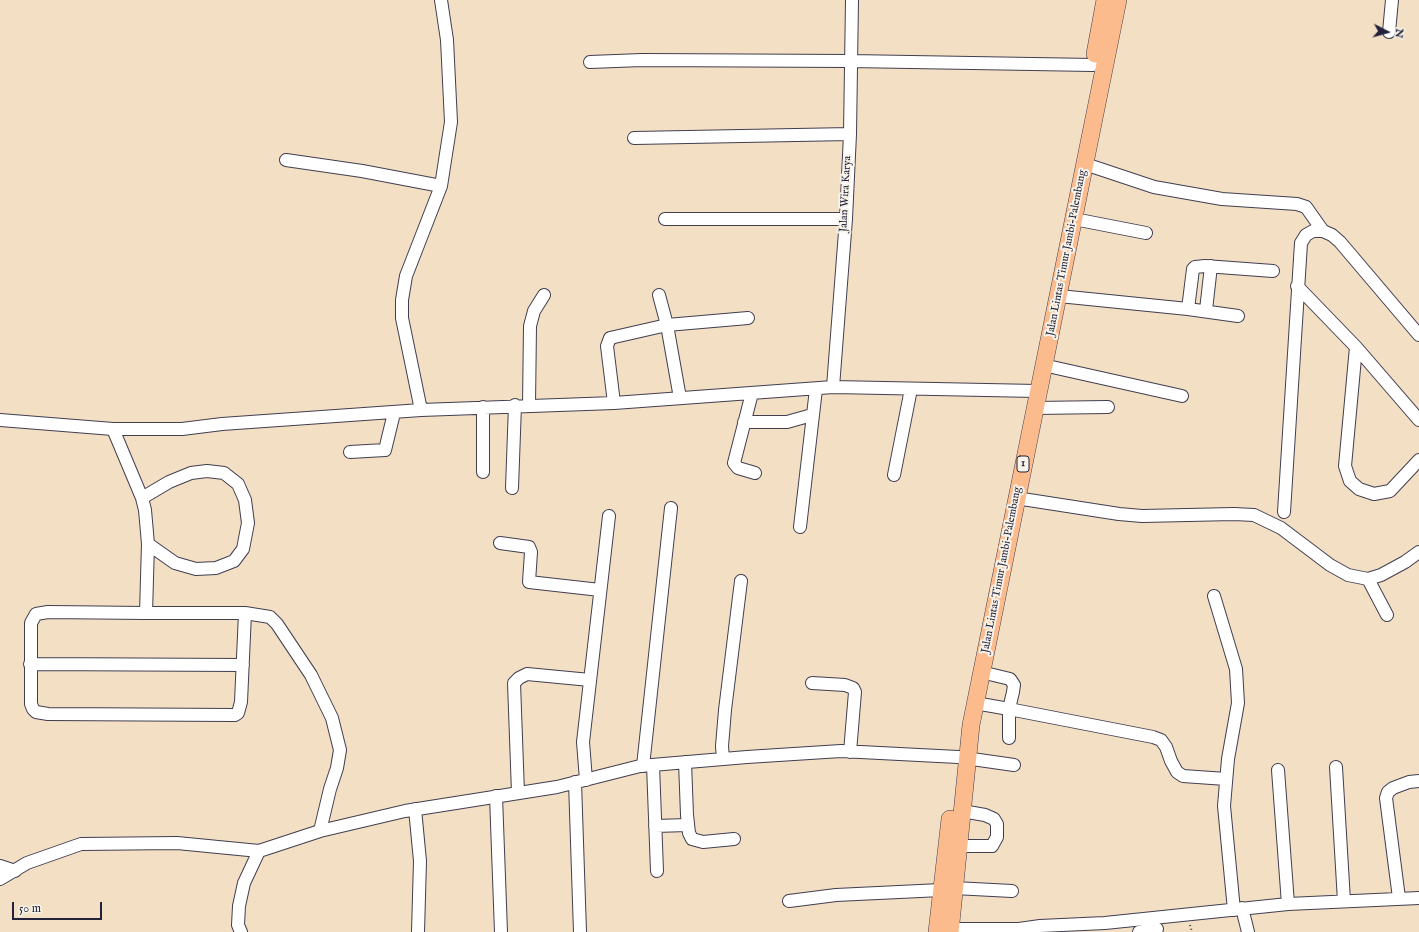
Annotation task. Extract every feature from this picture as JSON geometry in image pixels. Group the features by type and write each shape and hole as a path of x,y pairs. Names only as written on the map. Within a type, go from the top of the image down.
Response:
{"highway":[{"name":"Jalan Lintas Timur Jambi-Palembang","path":"945,931 962,757 983,609 1033,392 1105,0"},
{"name":"Jalan Lintas Timur Jambi-Palembang","path":"948,889 958,846 962,811 962,757 982,672 1034,408 1033,392 1043,365 1058,296 1118,0"}],"street":[{"path":"421,410 402,318 402,288 441,186 450,122 447,40 440,0"},
{"name":"Jalan Wira Karya","path":"833,387 846,219 850,134 852,0"},
{"path":"1389,32 1392,0"},
{"path":"590,62 642,60 850,61 1093,65"},
{"path":"634,138 850,134"},
{"path":"286,160 362,171 441,186"},
{"path":"1085,164 1154,187 1222,199 1297,204 1306,207 1323,231 1340,242 1419,335"},
{"path":"665,219 846,219"},
{"path":"1074,219 1146,233"},
{"path":"1284,512 1301,243 1306,235 1313,231 1323,231"},
{"path":"1188,309 1193,269 1197,266 1273,271"},
{"path":"1206,310 1211,266"},
{"path":"1298,286 1356,347 1419,420"},
{"path":"529,405 530,326 534,311 544,295"},
{"path":"659,295 667,325 680,398"},
{"path":"1058,296 1206,310 1238,316"},
{"path":"614,403 607,341 614,336 667,325 748,318"},
{"path":"1356,347 1346,466 1350,481 1359,489 1374,494 1390,491 1419,460"},
{"path":"1043,365 1182,396"},
{"path":"0,420 113,429 182,429 222,424 421,410 614,403 833,387 1033,392"},
{"path":"800,527 816,389"},
{"path":"894,475 911,389"},
{"path":"752,393 734,463 738,468 755,473"},
{"path":"512,488 515,406"},
{"path":"483,407 483,472"},
{"path":"1034,408 1108,407"},
{"path":"350,452 385,450 394,413"},
{"path":"744,422 787,422 812,414"},
{"path":"113,429 142,498 147,521 148,544 146,613"},
{"path":"142,498 169,482 191,473 207,471 224,473 238,484 245,500 247,515 248,523 243,549 234,561 216,568 196,569 175,563 148,544"},
{"path":"1016,498 1078,509 1134,516 1254,515 1280,528 1330,566 1348,575 1368,579 1381,575 1405,562 1419,552"},
{"path":"658,871 655,826 648,765 670,508"},
{"path":"580,932 580,781 583,742 609,516"},
{"path":"500,542 529,547 531,552 529,582 600,590"},
{"path":"1368,579 1387,615"},
{"path":"723,759 722,746 725,710 741,581"},
{"path":"1214,596 1236,669 1238,703 1226,778 1224,806 1238,909 1248,932"},
{"path":"245,613 244,665 240,710 235,715 41,714 33,709 31,704 31,623 36,614 48,612 245,613 270,617 277,624 311,675 332,718 340,750 337,768 320,831"},
{"path":"30,664 244,665"},
{"path":"982,672 1005,678 1013,682 1013,692 1009,709 1009,738"},
{"path":"518,793 514,683 519,678 527,674 590,680"},
{"path":"812,683 849,686 854,688 855,692 850,752"},
{"path":"975,703 1152,737 1161,740 1166,747 1174,766 1183,776 1226,778"},
{"path":"0,879 27,863 81,844 177,843 259,851 320,831 410,810 518,793 580,781 648,765 850,752 962,757 1014,765"},
{"path":"685,762 689,833 696,841 734,839"},
{"path":"1336,767 1344,902"},
{"path":"1278,770 1288,904"},
{"path":"1399,898 1386,798 1388,792 1393,788 1409,782 1419,781"},
{"path":"496,796 501,932"},
{"path":"410,810 420,861 418,932"},
{"path":"958,846 992,846 997,837 997,824 994,819 985,815 962,811"},
{"path":"655,826 688,825"},
{"path":"241,932 238,925 239,906 244,883 259,851"},
{"path":"0,866 15,871"},
{"path":"789,901 836,895 948,889 1012,891"},
{"path":"945,931 1063,928 1288,904 1419,898"},
{"path":"1139,932 1157,929"}]}
